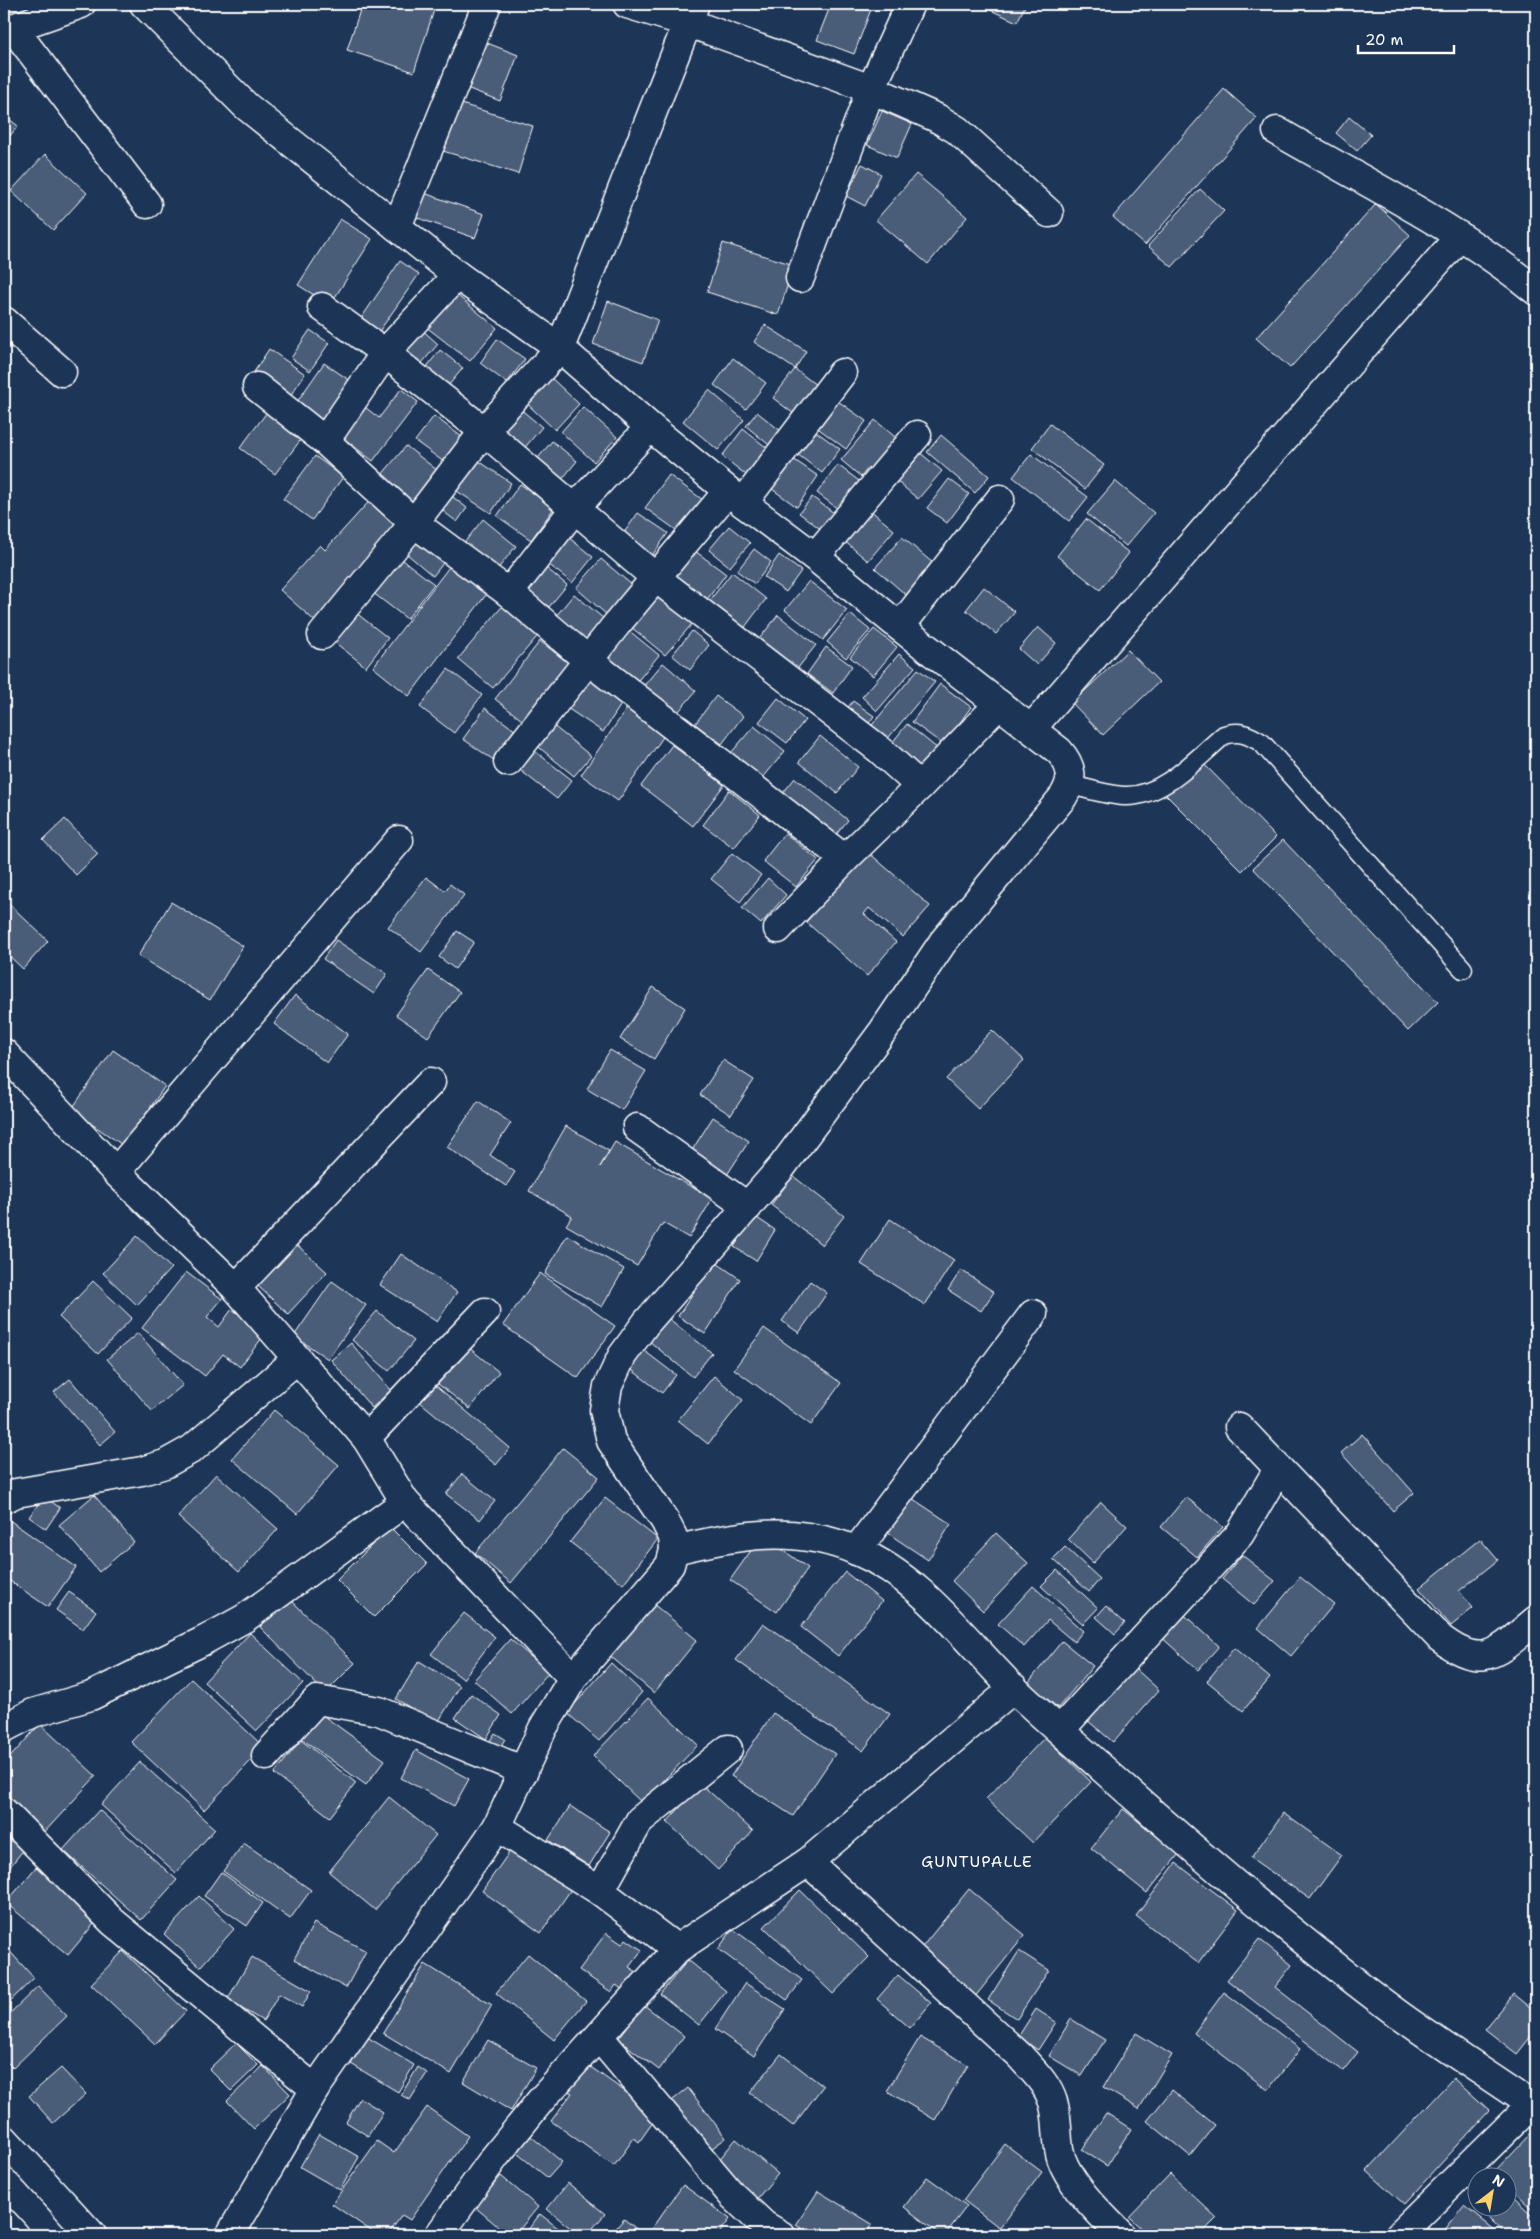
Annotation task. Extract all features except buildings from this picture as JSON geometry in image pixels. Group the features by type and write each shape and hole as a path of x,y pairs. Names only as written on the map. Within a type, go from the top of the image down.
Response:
{"main road":[{"path":"81,4 19,20 147,204"},
{"path":"144,4 246,106 457,275 560,348 650,428 1059,751 1067,761 1072,772 1071,785 1064,797 942,942 883,1031 781,1168 646,1323 622,1356 608,1386 604,1410 611,1441 665,1521 673,1537 674,1550 670,1565 573,1678 542,1728 524,1772 497,1827 315,2089 230,2235"},
{"path":"397,227 487,4"},
{"path":"627,4 692,13 937,118 958,130 1050,213"},
{"path":"800,278 871,89 910,4"},
{"path":"322,635 414,523 484,431 560,348 692,13"},
{"path":"1277,132 1460,236 1508,268 1536,291"},
{"path":"1031,729 1460,236"},
{"path":"325,441 385,353 457,275"},
{"path":"322,307 385,353 484,431 656,578 880,750 920,786"},
{"path":"4,321 62,372"},
{"path":"508,762 656,578 736,497 842,373"},
{"path":"257,387 325,441 414,523 509,593 589,661 845,859"},
{"path":"509,593 575,508 650,428"},
{"path":"815,557 917,435"},
{"path":"900,627 1000,499"},
{"path":"778,929 999,704"},
{"path":"116,1172 399,840"},
{"path":"4,1053 116,1172 236,1288 296,1360 366,1438 405,1502 573,1678"},
{"path":"236,1288 431,1082"},
{"path":"637,1128 748,1207"},
{"path":"366,1438 485,1312"},
{"path":"856,1550 1033,1314"},
{"path":"4,1499 16,1493 142,1471 165,1464 192,1449 296,1360"},
{"path":"1239,1427 1440,1638 1457,1652 1472,1657 1486,1656 1502,1647 1536,1620"},
{"path":"1060,1730 1240,1534 1278,1469"},
{"path":"4,1728 33,1713 91,1696 203,1641 245,1618 405,1502"},
{"path":"674,1550 729,1537 769,1533 818,1539 856,1550 891,1568 923,1595 1014,1688 1147,1809 1398,2014 1533,2102 1398,2235"},
{"path":"439,2235 494,2158 541,2100 678,1949 808,1862 1014,1688"},
{"path":"266,1756 317,1700 379,1711 524,1772"},
{"path":"600,1891 640,1820 728,1749"},
{"path":"4,1812 113,1922 315,2089"},
{"path":"497,1827 600,1891 678,1949"},
{"path":"808,1862 1020,2056 1045,2083 1054,2104 1058,2145 1064,2166 1084,2194 1121,2235"},
{"path":"598,2038 732,2195 764,2225 781,2235"},
{"path":"4,2139 92,2235"},
{"path":"4,2222 15,2235"}],"lane":[{"path":"1071,785 1123,796 1142,796 1159,790 1224,735 1235,732 1249,735 1262,743 1463,969"}],"district":[{"name":"GUNTUPALLE","path":"977,1861"}]}
